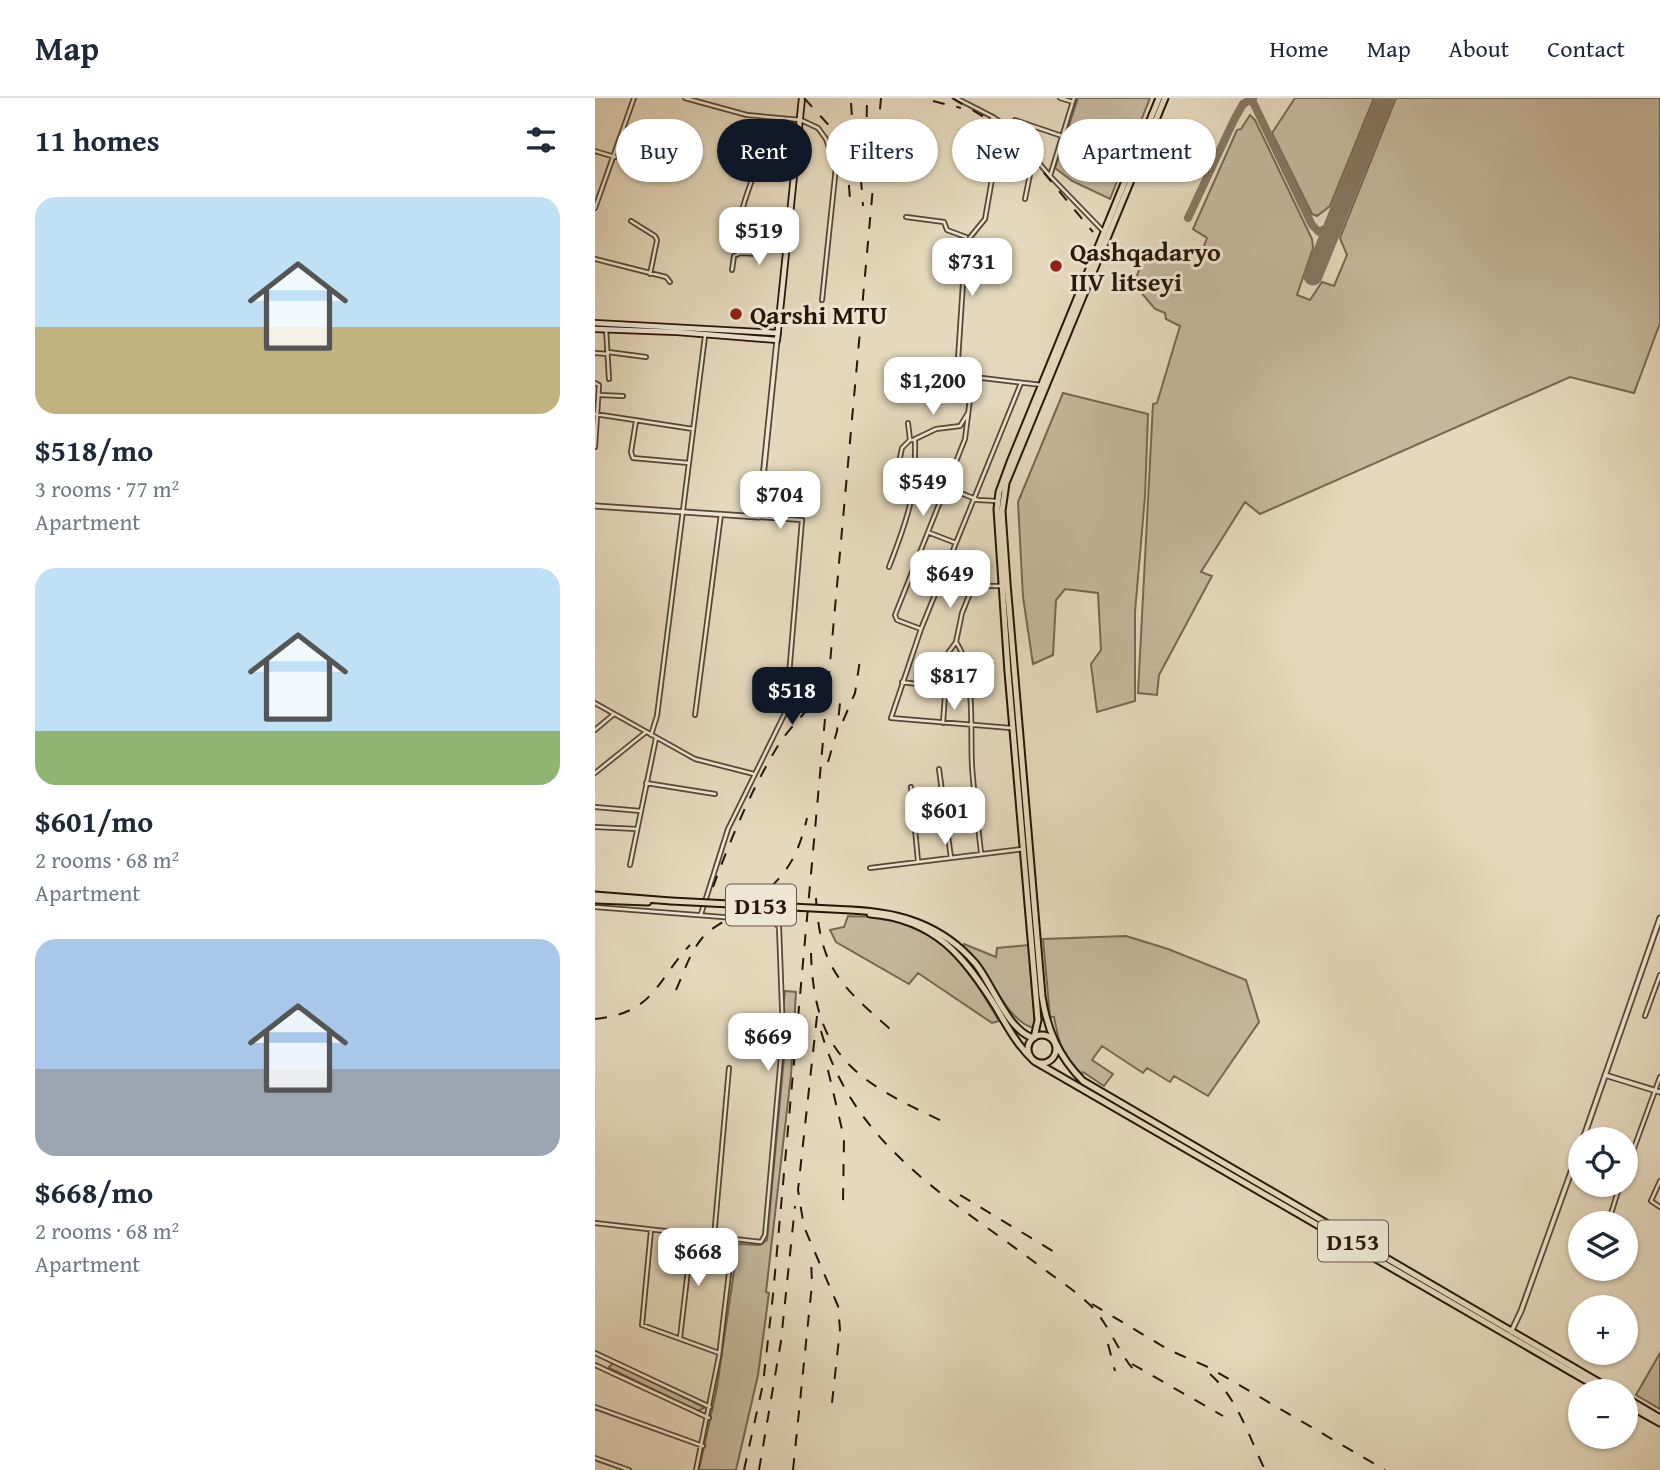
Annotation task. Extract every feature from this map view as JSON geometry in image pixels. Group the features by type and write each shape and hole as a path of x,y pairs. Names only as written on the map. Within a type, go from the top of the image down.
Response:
{"main road":[{"path":"801,119 802,98"},
{"path":"1107,234 1042,386 997,501 1002,586 1016,730 1042,996 1056,1052 1052,1060 1043,1063 1034,1061 1028,1049 1038,1020 1023,849 1016,730 1002,516 1004,491 1162,98"},
{"path":"595,329 777,340 794,182"},
{"path":"595,323 778,333"},
{"name":"D153","path":"595,897 897,914 916,920 944,936 975,964 1017,1028 1034,1038 1046,1035 1055,1043 1072,1070 1094,1088 1584,1379"},
{"name":"D153","path":"851,912 883,915 909,922 932,933 949,946 969,966 1019,1047 1034,1061 1591,1379"},
{"path":"1638,1405 1660,1418"},
{"path":"1638,1411 1660,1423"}],"street":[{"path":"595,208 634,98"},
{"path":"685,98 731,111 788,119"},
{"path":"956,98 965,100 996,119"},
{"path":"1060,98 1074,100 1068,119"},
{"path":"966,241 985,219 992,179 969,173 967,169 993,117"},
{"path":"740,253 736,241 740,212 776,118"},
{"path":"812,125 818,128 832,151 836,167 822,300"},
{"path":"1050,176 1058,149"},
{"path":"595,152 615,157"},
{"path":"1044,168 1107,234"},
{"path":"1025,199 1028,182"},
{"path":"906,217 944,222 947,230 965,237 957,375 977,380 1042,386"},
{"path":"631,221 655,236 650,274"},
{"path":"732,270 734,256 740,253 760,254 763,241 773,237 787,238"},
{"path":"595,260 666,277 670,282"},
{"path":"606,329 608,379"},
{"path":"651,735 657,716 706,334"},
{"path":"759,517 777,340"},
{"path":"595,353 646,357"},
{"path":"898,467 902,448 910,440 915,440 928,431 960,426 968,413 977,380"},
{"path":"595,383 599,385 600,395 595,447"},
{"path":"1016,730 891,718 921,629 1021,383"},
{"path":"600,395 624,396"},
{"path":"921,629 895,617 948,488 965,439 968,413"},
{"path":"597,415 693,429"},
{"path":"636,420 631,452 633,458 689,463"},
{"path":"908,424 910,440"},
{"path":"889,567 907,524 916,470 915,440"},
{"path":"916,470 951,478"},
{"path":"948,488 974,498 997,501"},
{"path":"595,506 802,520 786,711 728,829 701,914"},
{"path":"695,715 720,514"},
{"path":"930,533 956,543"},
{"path":"917,561 945,571 973,586 1002,586"},
{"path":"943,723 947,658 956,642 962,613 973,586"},
{"path":"956,642 967,673 981,853"},
{"path":"902,682 968,691"},
{"path":"595,703 695,760 754,774"},
{"path":"595,730 614,714"},
{"path":"595,773 646,732"},
{"path":"630,865 656,737"},
{"path":"939,769 951,858"},
{"path":"646,783 715,794"},
{"path":"911,787 918,861"},
{"path":"595,807 641,811"},
{"path":"595,827 638,829"},
{"path":"870,868 1023,849"},
{"path":"595,907 773,921 779,927 780,937 783,1034 765,1235 761,1242 595,1223"},
{"path":"1588,1127 1660,920"},
{"path":"1645,1016 1660,975"},
{"path":"714,1237 729,1068"},
{"path":"1605,1075 1658,1091"},
{"path":"1638,1139 1658,1091 1660,1077"},
{"path":"1509,1334 1521,1311 1568,1180"},
{"path":"1660,1181 1651,1201 1660,1207"},
{"path":"650,1230 642,1325 719,1353"},
{"path":"680,1338 692,1234"},
{"path":"696,1470 711,1407 733,1240"},
{"path":"595,1353 711,1407"},
{"path":"605,1369 609,1360"},
{"path":"596,1367 709,1418"},
{"path":"595,1407 703,1446"},
{"path":"595,1458 629,1470"}],"shaded area":[{"path":"1078,98 1150,98 1142,119 1071,119"},
{"path":"1295,98 1374,98 1330,206 1317,216 1312,214 1272,133"},
{"path":"1396,98 1660,98 1660,323 1634,393 1570,377 1260,514 1245,502 1201,572 1212,576 1159,675 1157,695 1138,693 1153,404 1157,403 1180,326 1166,319 1165,313 1155,309 1134,284 1144,256 1163,261 1168,253 1197,265 1207,238 1193,229 1237,130 1241,129 1250,115 1255,120 1312,239 1313,248 1297,295 1310,300 1322,282 1334,286 1347,255 1340,238"},
{"path":"1074,182 1117,182 1110,199"},
{"path":"1063,393 1148,414 1145,496 1135,612 1135,701 1097,712 1091,664 1101,650 1098,593 1065,589 1056,600 1053,655 1033,664 1023,597 1018,502"},
{"path":"848,916 887,918 924,931 954,956 967,971 999,1021 992,1023 918,973 909,984 836,942 830,930 844,927"},
{"path":"1126,936 1168,949 1246,980 1259,1022 1208,1096 1174,1076 1170,1082 1147,1068 1143,1073 1102,1046 1092,1060 1113,1074 1104,1086 1083,1072 1081,1074 1064,1053 1054,1017 1050,1017 1043,939"},
{"path":"964,944 996,957 997,948 1029,945 1035,1025 1033,1028 1024,1024 1009,1010 977,962 963,948"},
{"path":"785,991 796,992 791,1075 758,1375 736,1470 699,1470 717,1387 738,1244 760,1245 767,1240 786,1036 783,1008"},
{"path":"1660,1353 1660,1409 1638,1396 1638,1392"},
{"path":"613,1363 704,1408 698,1411 611,1369 609,1367"}],"taxiway":[{"path":"1188,218 1234,120 1243,104 1253,98"},
{"path":"1252,100 1312,225 1319,232 1334,224"}],"runway":[{"path":"1313,276 1385,98"}],"railway":[{"path":"804,98 826,122"},
{"path":"867,98 867,119"},
{"path":"744,1470 763,1384 773,1295 881,98"},
{"path":"952,98 1011,133 1093,232"},
{"path":"933,101 961,108"},
{"path":"851,103 852,119"},
{"path":"849,182 850,199"},
{"path":"861,182 863,206"},
{"path":"843,721 855,693 861,653"},
{"path":"713,887 727,850 769,761 815,699 824,682"},
{"path":"828,762 837,731 841,694"},
{"path":"676,990 703,937 762,894 782,875 797,851 807,818"},
{"path":"816,898 818,922 828,959 846,987 890,1029"},
{"path":"595,1019 615,1016 642,1002 690,945"},
{"path":"811,953 814,988 821,1017 831,1041 845,1061 886,1092 942,1121"},
{"path":"817,1016 798,1190 804,1227 838,1306 840,1329 832,1403"},
{"path":"821,1031 836,1072 881,1139 941,1193 1088,1303 1102,1319 1140,1377"},
{"path":"828,1070 844,1138 843,1202"},
{"path":"960,1195 1056,1253"},
{"path":"759,1470 781,1341 795,1206"},
{"path":"793,1470 812,1284 811,1258"},
{"path":"1092,1304 1169,1350 1210,1368 1385,1470"},
{"path":"1108,1344 1115,1371"},
{"path":"1132,1364 1223,1416"},
{"path":"1210,1374 1235,1407 1265,1470"}],"place":[{"name":"Qashqadaryo IIV litseyi","path":"1056,266"},
{"name":"Qarshi MTU","path":"736,314"}]}
